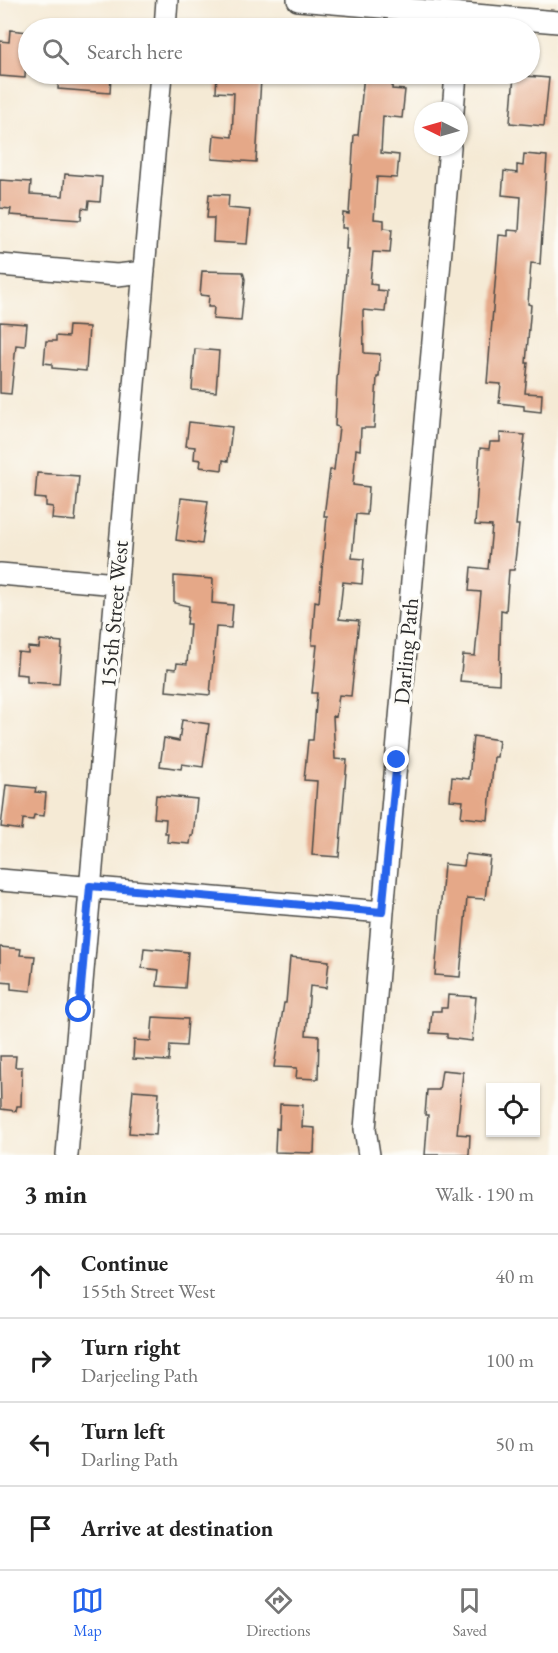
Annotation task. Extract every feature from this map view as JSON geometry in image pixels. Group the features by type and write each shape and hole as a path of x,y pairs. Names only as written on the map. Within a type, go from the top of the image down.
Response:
{"street":[{"path":"166,18 167,0"},
{"path":"298,0 437,18"},
{"path":"540,22 558,22"},
{"name":"155th Street West","path":"67,1155 160,84"},
{"path":"454,102 455,84"},
{"name":"Darling Path","path":"369,1155 366,1129 382,912 449,156"},
{"path":"0,265 117,275 144,272"},
{"path":"0,573 117,584"},
{"path":"0,880 382,912"}],"building":[{"path":"10,30 18,31 18,77 0,76 0,41 9,42"},
{"path":"540,77 549,78 544,126 510,123 513,84 540,84"},
{"path":"58,84 110,84 110,93 58,89"},
{"path":"216,84 261,84 256,162 212,159 214,135 232,137 234,93 216,92"},
{"path":"363,84 392,84 392,89 405,90 402,118 383,116 381,153 399,155 397,178 377,177 374,219 384,220 384,228 392,229 390,253 373,252 370,284 377,285 377,290 387,291 385,312 363,310 364,353 380,354 379,377 377,377 374,428 361,428 360,450 356,449 353,485 369,487 367,515 356,514 352,558 364,559 362,584 343,582 339,619 359,621 351,696 339,695 336,717 333,716 335,759 347,760 339,857 312,855 317,781 304,780 308,740 313,740 317,693 312,693 317,645 312,645 315,601 319,602 327,516 324,516 330,470 334,470 339,427 335,426 337,379 348,249 346,249 347,228 342,228 343,213 349,214 354,135 358,135"},
{"path":"524,154 547,156 540,264 531,263 528,304 531,305 525,393 542,394 541,412 524,410 524,406 499,403 501,384 487,383 499,235 508,236 508,230 519,231 521,197 502,195 504,171 517,173 517,165 523,166"},
{"path":"65,174 102,177 100,202 89,201 88,209 82,208 81,220 10,215 11,209 0,208 0,180 31,182 30,194 63,196"},
{"path":"209,194 229,195 228,208 250,210 247,244 213,242 214,218 207,218"},
{"path":"202,271 243,272 245,279 241,321 213,319 214,307 208,307 209,296 200,295"},
{"path":"0,322 27,324 25,346 16,345 11,394 0,393"},
{"path":"69,326 89,327 86,371 52,368 52,364 44,363 46,341 56,341 56,336 68,337"},
{"path":"195,349 219,351 216,392 192,390"},
{"path":"189,422 232,427 228,461 223,460 222,470 200,467 201,460 194,459 195,447 186,446"},
{"path":"500,433 525,435 514,570 509,570 506,611 501,610 499,684 460,681 463,655 475,656 481,592 469,591 471,567 488,569 492,526 475,525 480,448 489,449 490,442 500,442"},
{"path":"37,473 79,476 75,521 52,519 53,507 46,506 46,499 35,498"},
{"path":"181,498 208,501 202,544 176,540"},
{"path":"174,576 213,579 212,603 233,605 231,628 216,627 210,695 166,691 168,668 176,669 177,663 187,664 190,624 187,624 189,606 174,603"},
{"path":"40,640 62,642 59,684 27,682 27,675 16,674 18,652 28,653 28,647 39,648"},
{"path":"182,720 209,724 203,767 182,764 181,769 160,766 164,738 179,741"},
{"path":"473,736 499,740 497,757 494,757 488,820 461,817 463,801 450,800 452,777 469,779"},
{"path":"6,785 36,788 35,792 46,793 44,816 34,815 33,820 23,819 22,830 1,827"},
{"path":"156,795 197,799 190,844 167,842 166,819 154,818"},
{"path":"466,854 490,857 485,899 467,898 460,977 435,975 444,864 464,866"},
{"path":"0,947 21,949 20,955 35,956 31,991 11,989 11,983 0,982"},
{"path":"144,948 188,952 185,988 157,986 159,970 142,968"},
{"path":"290,957 329,961 326,988 310,986 306,1035 319,1036 318,1079 296,1078 297,1068 274,1067 284,1003 286,1003"},
{"path":"448,995 476,997 472,1041 447,1038 447,1034 430,1033 432,1011 447,1008"},
{"path":"153,1017 188,1019 186,1046 170,1045 169,1061 133,1059 134,1040 151,1041"},
{"path":"0,1056 16,1056 15,1067 22,1067 21,1106 17,1106 16,1111 1,1109"},
{"path":"442,1070 463,1072 457,1134 470,1135 469,1155 425,1155 427,1090 439,1090"},
{"path":"133,1090 159,1092 156,1135 129,1133"},
{"path":"280,1104 303,1105 302,1127 315,1128 314,1153 275,1152"}],"route":[{"path":"79,1010 90,886 382,912 397,760"}]}
